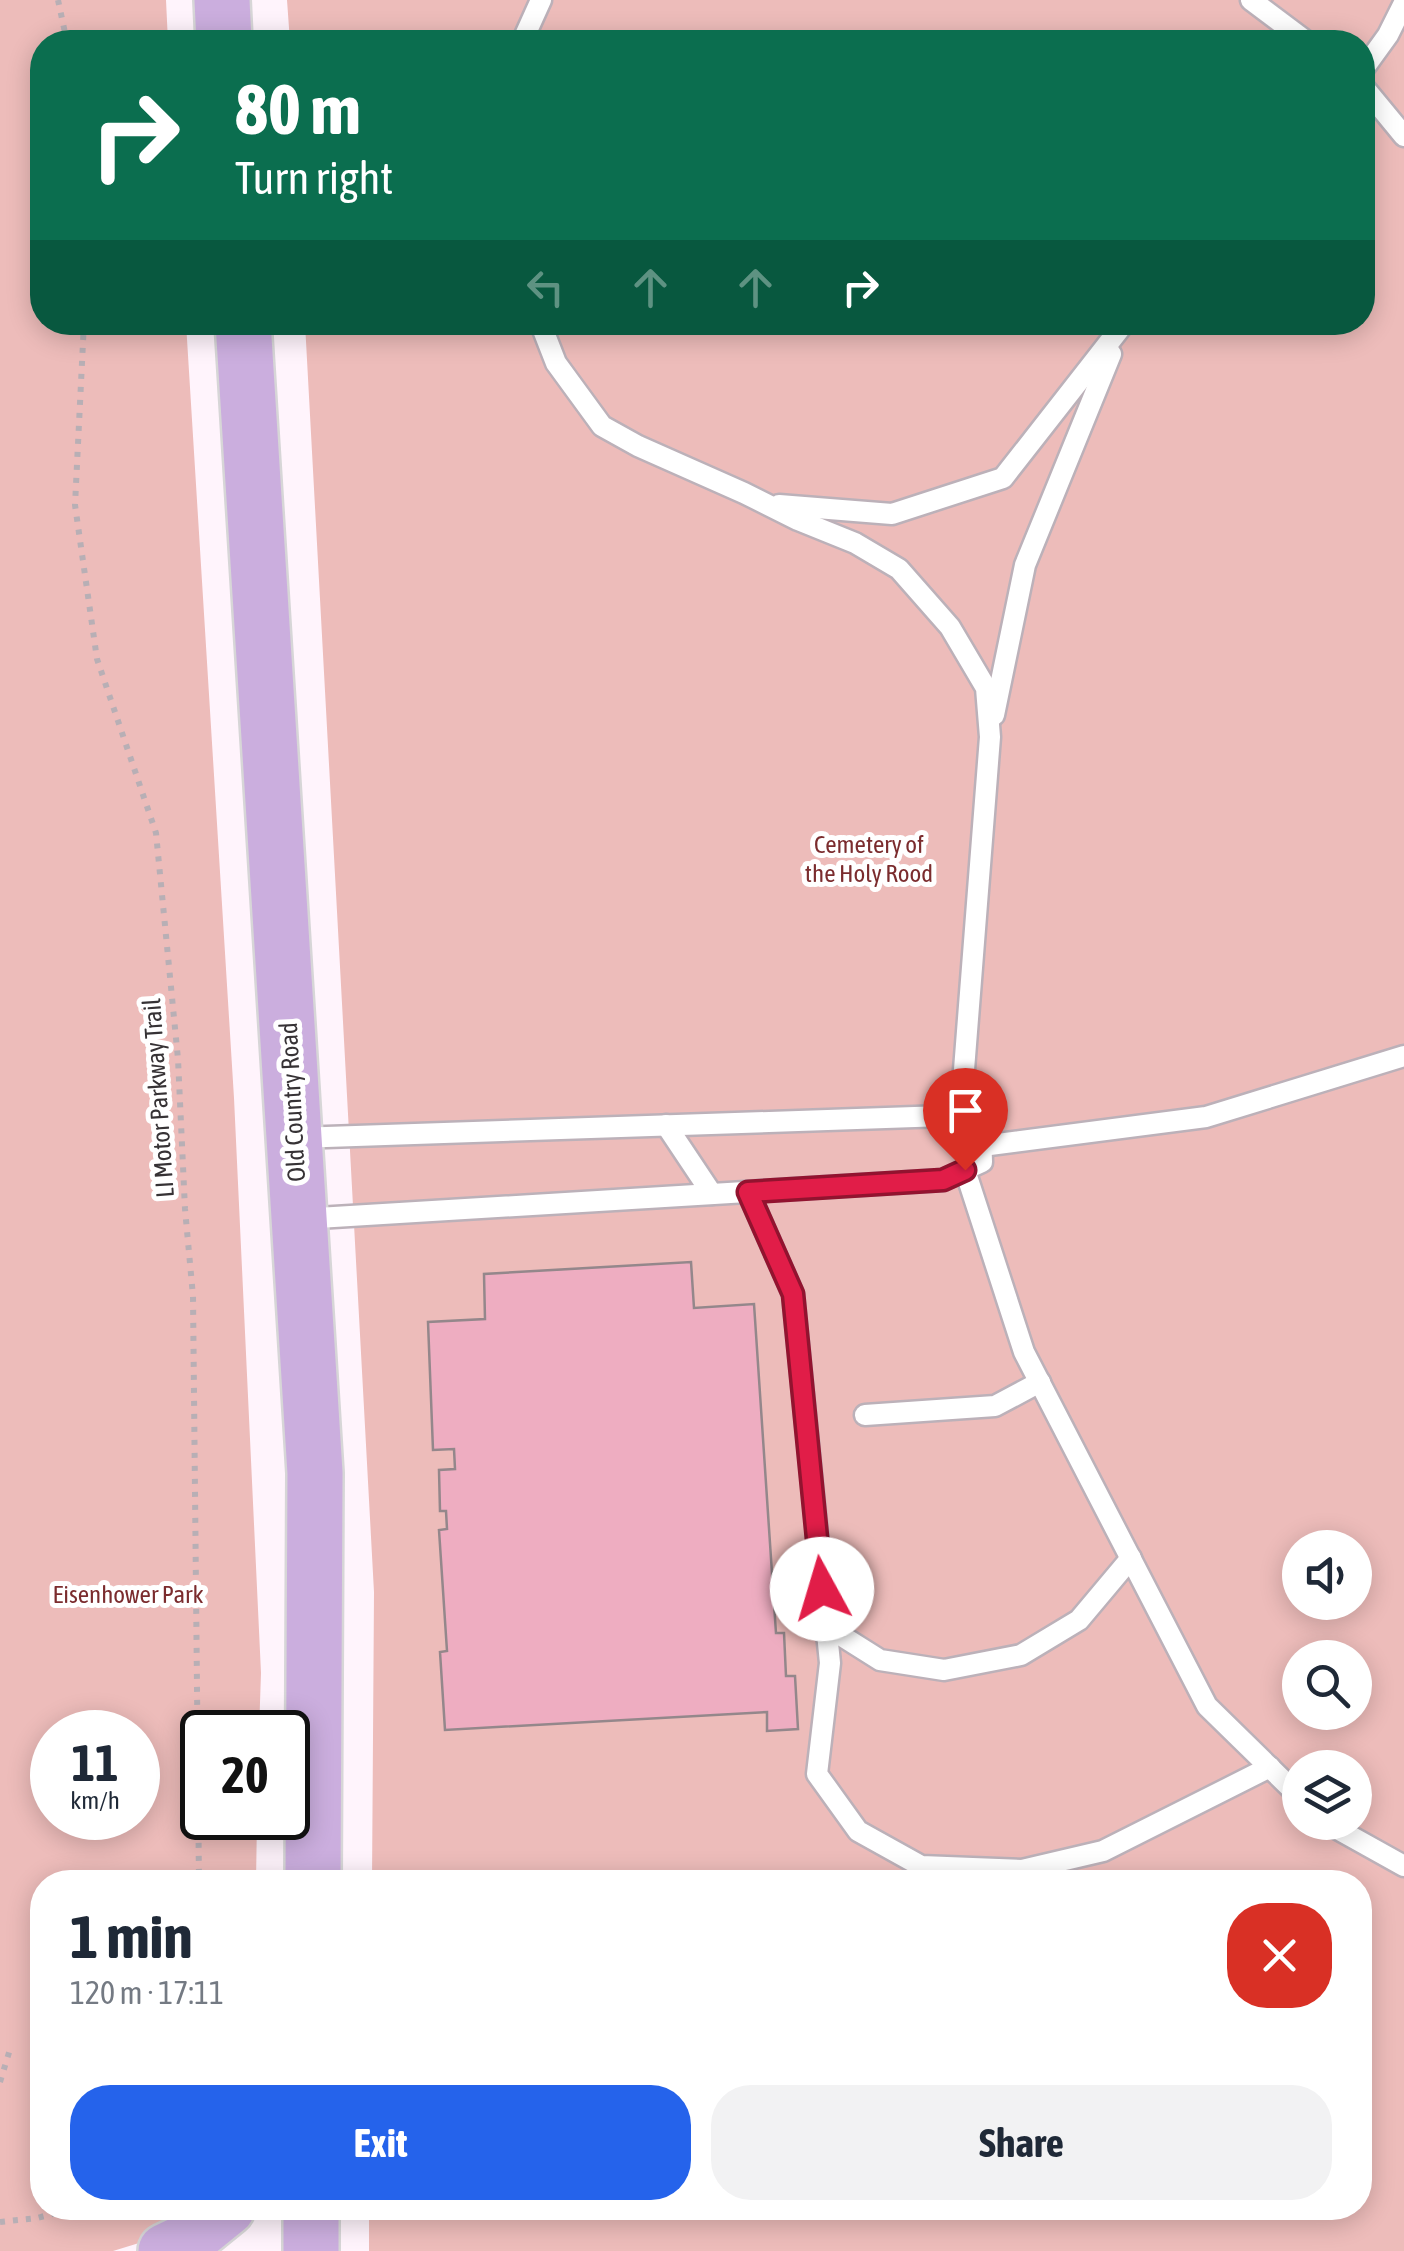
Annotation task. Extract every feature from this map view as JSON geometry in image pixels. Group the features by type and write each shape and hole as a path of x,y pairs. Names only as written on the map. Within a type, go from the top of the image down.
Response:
{"main road":[{"path":"222,0 223,30"},
{"name":"Old Country Road","path":"244,335 315,1472 313,1870"},
{"path":"166,2251 213,2220"},
{"path":"311,2251 312,2220"}],"lane":[{"path":"527,30 541,0"},
{"path":"1251,0 1291,30"},
{"path":"1375,52 1404,3"},
{"path":"1375,101 1404,136"},
{"path":"545,335 556,363 602,426 854,543 899,569 950,627 986,688 990,736"},
{"path":"766,504 892,514 1003,478 1116,335"},
{"path":"960,1122 990,736 1025,565 1119,335"},
{"path":"982,1146 1206,1117 1404,1056"},
{"path":"294,1138 944,1116 981,1129 982,1162 943,1180 299,1219"},
{"path":"666,1125 712,1194"},
{"path":"965,1170 1024,1352 1207,1706 1282,1779"},
{"path":"748,1192 793,1294 830,1663 817,1774 858,1831 921,1866 1022,1870 1103,1851 1270,1767"},
{"path":"866,1415 995,1406 1040,1382"},
{"path":"826,1626 880,1660 944,1670 1022,1655 1079,1620 1131,1558"},
{"path":"1357,1840 1404,1866"}],"path":[{"path":"58,0 65,30"},
{"name":"LI Motor Parkway Trail","path":"83,335 75,505 97,659 156,833 178,1060 193,1313 200,1870"},
{"path":"0,2082 10,2046"},
{"path":"0,2222 30,2219"}],"green space":[{"name":"Eisenhower Park","path":"0,0 166,0 167,30 30,30 30,335 187,335 234,1098 261,1673 260,1710 180,1710 180,1840 257,1840 256,1870 30,1870 30,2220 193,2220 188,2228 113,2251 0,2251"},
{"name":"Cemetery of the Holy Rood","path":"287,0 1404,0 1404,2251 369,2251 369,2220 1372,2220 1372,1870 372,1870 374,1592 306,335 1375,335 1375,30 289,30"}],"building":[{"path":"691,1262 694,1308 754,1304 776,1633 784,1633 786,1676 795,1676 798,1729 767,1731 767,1712 445,1730 440,1652 447,1651 439,1530 447,1529 446,1511 440,1511 439,1470 455,1469 454,1449 433,1450 428,1322 485,1319 484,1274"}],"route":[{"path":"822,1589 793,1294 748,1192 943,1180 965,1170"}]}
